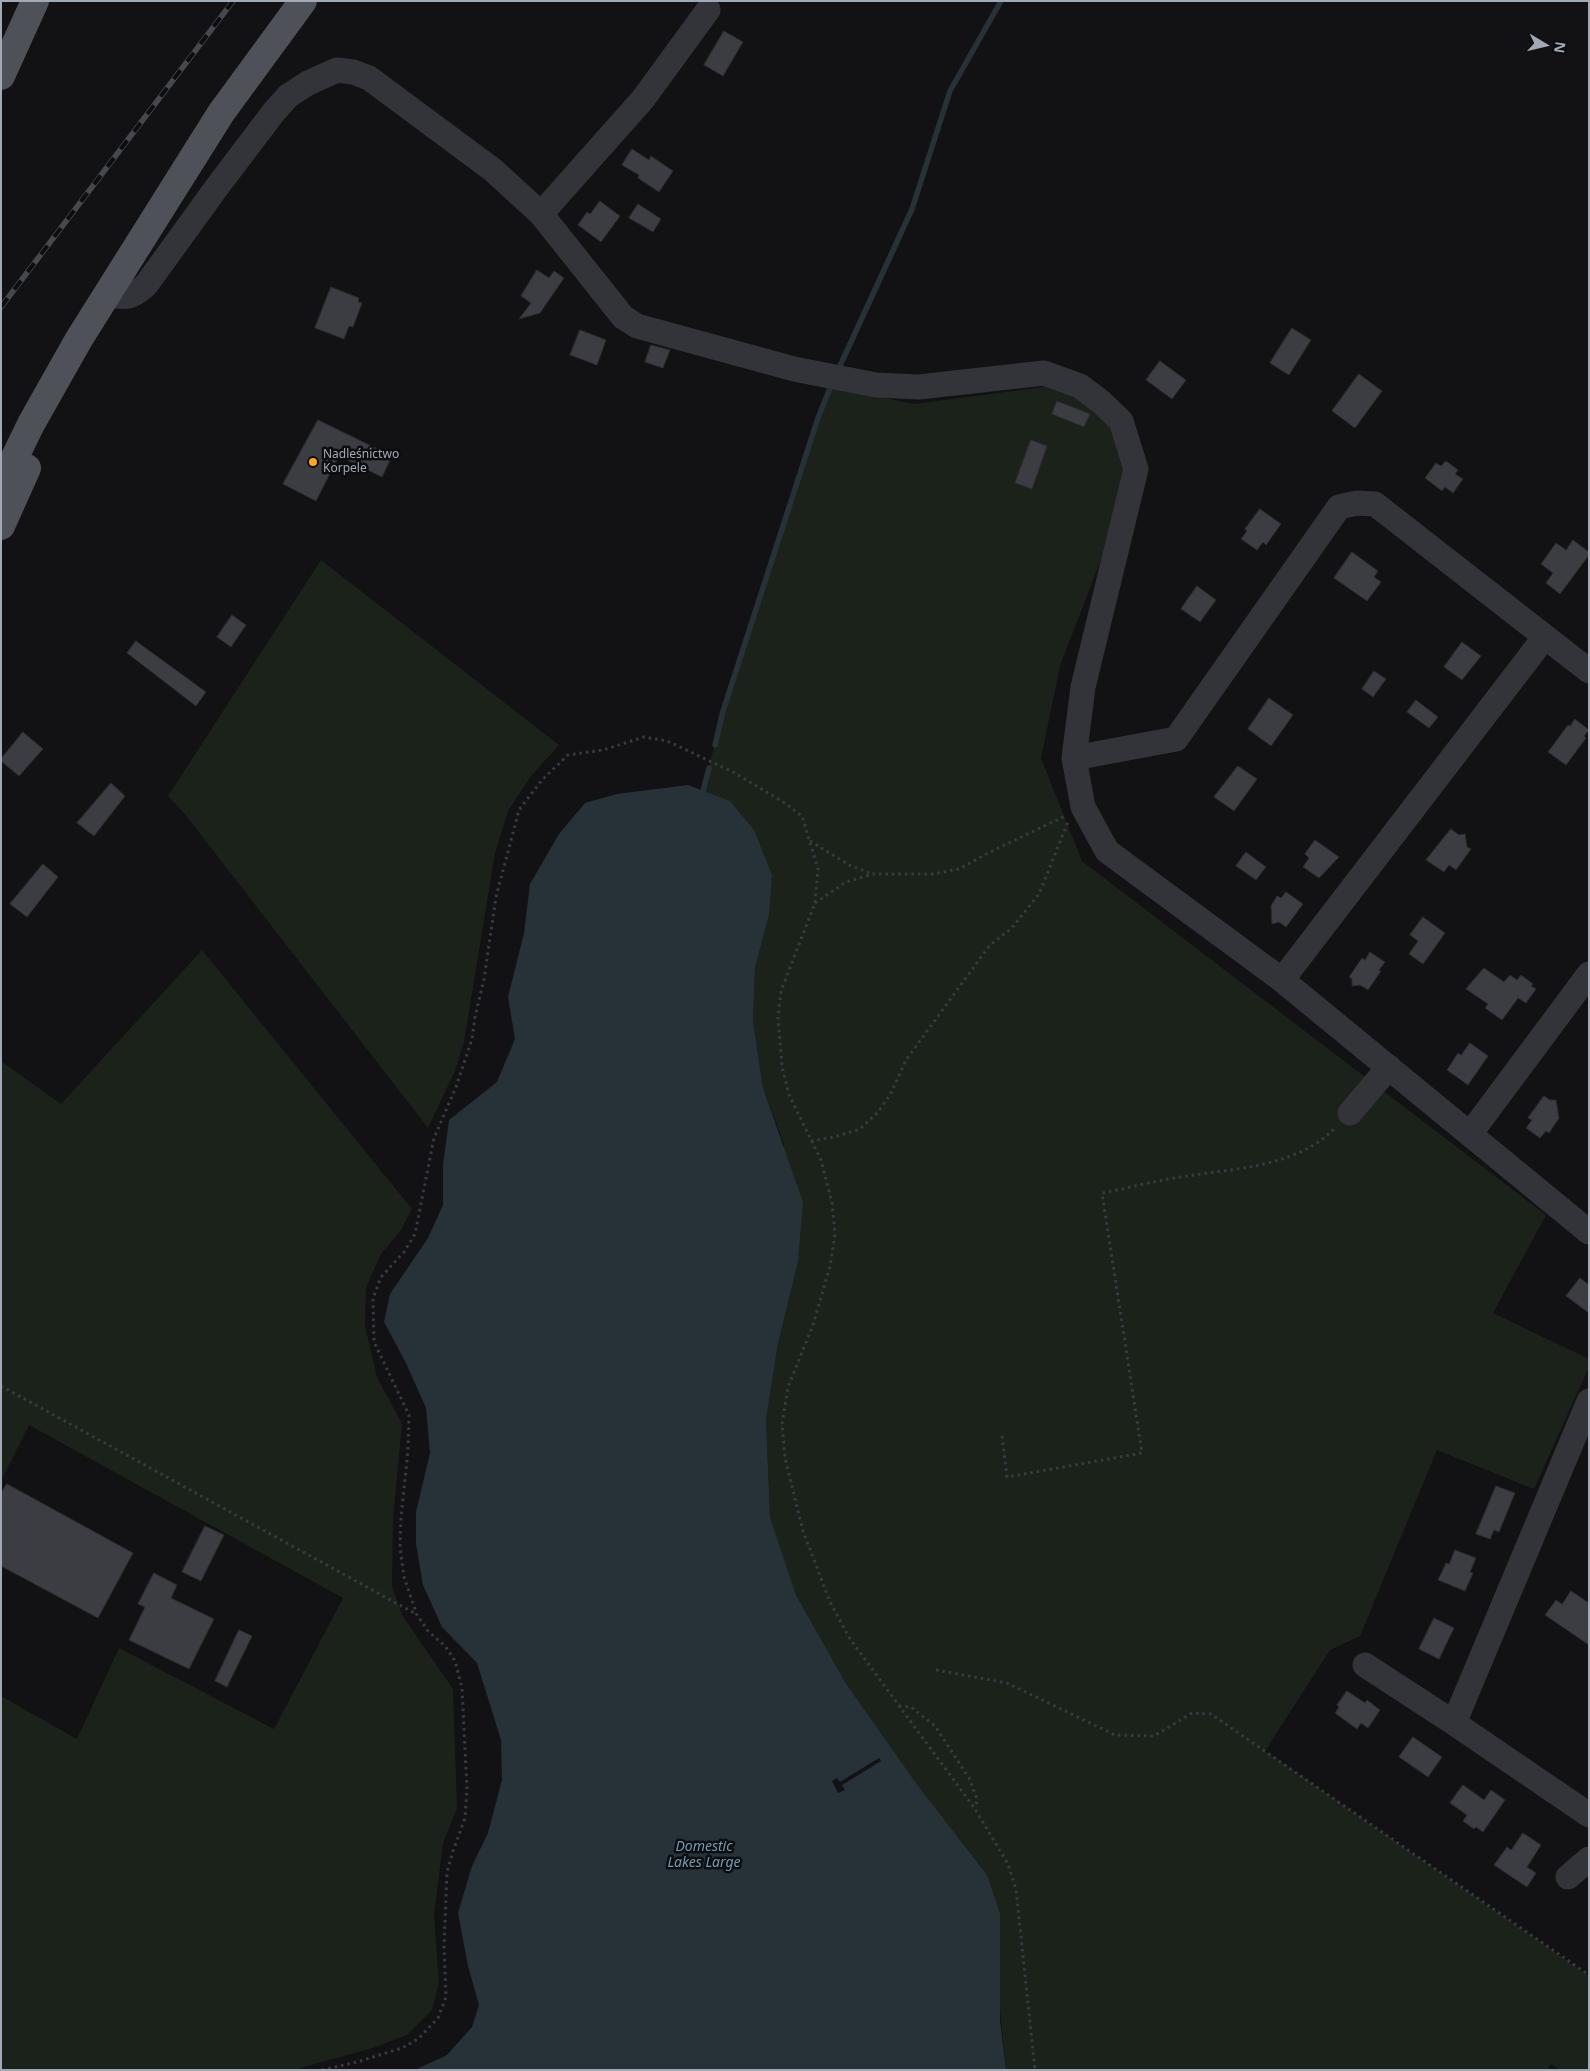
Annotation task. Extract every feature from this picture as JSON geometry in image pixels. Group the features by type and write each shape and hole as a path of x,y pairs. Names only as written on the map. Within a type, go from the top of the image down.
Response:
{"main road":[{"path":"1,76 35,1"},
{"path":"1,486 31,424 79,339 221,113 302,1"},
{"path":"1,526 107,295"}],"street":[{"path":"541,214 643,99 708,10"},
{"path":"107,295 126,298 135,294 146,285 273,113 288,96 308,83 337,70 353,72 369,78 494,170 541,214 623,317 637,326 794,369 876,385 919,387 1044,373 1080,386 1121,421 1136,470 1083,687 1074,758 1083,807 1107,851 1282,980 1589,1232"},
{"path":"1074,758 1176,738 1339,507 1357,503 1375,504 1544,638 1589,671"},
{"path":"1282,980 1544,638"},
{"path":"1470,1134 1589,974"},
{"path":"1350,1113 1389,1067"},
{"path":"1454,1723 1589,1401"},
{"path":"1365,1665 1589,1815"},
{"path":"1568,1877 1589,1859"}],"path":[{"path":"322,2070 357,2062 402,2048 418,2039 438,2018 446,1997 444,1946 447,1872 465,1818 467,1789 462,1688 455,1661 445,1646 428,1631 417,1615 404,1576 400,1547 409,1415 374,1342 373,1298 380,1277 404,1252 415,1234 434,1138 456,1087 472,1039 484,979 496,897 519,810 542,780 568,754 602,750 644,737 667,741 733,772 785,803 802,816 810,841 818,869 815,903 781,991 778,1018 782,1066 789,1095 821,1160 832,1203 835,1234 830,1266 813,1325 788,1387 782,1424 785,1458 803,1531 830,1602 850,1639 976,1809 1008,1864 1016,1889 1035,2070"},
{"path":"811,1141 834,1137 860,1129 878,1112 890,1095 906,1060 990,945 1011,930 1039,894 1071,813 959,869 934,874 873,874 846,882 815,903"},
{"path":"810,841 828,854 851,866 873,874"},
{"path":"1002,1436 1007,1477 1142,1453 1102,1193 1180,1177 1268,1163 1299,1154 1324,1139 1350,1113"},
{"path":"1,1386 417,1615"},
{"path":"936,1670 1007,1683 1115,1735 1154,1736 1192,1713 1211,1714 1589,1975"},
{"path":"898,1706 911,1708 936,1726 944,1742 969,1778 977,1799 976,1809"}],"shaded area":[{"path":"1051,386 1101,402 1136,469 1060,666 1041,758 1082,861 1546,1215 1493,1313 1589,1359 1589,1367 1534,1489 1437,1450 1360,1636 1330,1650 1265,1751 1589,1976 1589,2070 1560,2070 1551,2064 1547,2070 1006,2070 987,1875 916,1783 845,1682 796,1595 770,1517 766,1420 778,1343 784,1144 763,1088 753,1021 755,968 769,915 703,791 723,711 818,418 831,387 914,404"},
{"path":"321,560 559,745 531,776 508,811 495,853 464,1042 455,1071 428,1128 184,813 168,796"},
{"path":"202,950 412,1209 401,1230 381,1254 366,1287 365,1326 377,1377 402,1424 393,1519 392,1586 402,1615 453,1689 457,1809 443,1843 434,1915 439,1983 432,2010 407,2035 373,2048 293,2070 1,2070 1,1696 77,1739 119,1648 274,1729 343,1598 29,1425 1,1481 1,1061 61,1104"}],"water":[{"name":"Domestic Lakes Large","path":"688,785 730,801 754,830 772,875 769,915 755,968 753,1021 763,1088 803,1202 798,1261 778,1343 766,1420 770,1517 796,1595 845,1682 916,1783 987,1875 1000,1914 1000,2020 1006,2070 415,2070 447,2055 472,2027 479,2005 468,1966 458,1913 472,1866 488,1833 502,1780 501,1740 477,1663 442,1627 423,1585 416,1544 416,1512 430,1453 426,1408 406,1363 384,1322 390,1294 428,1238 443,1205 443,1165 449,1120 497,1082 515,1039 508,997 524,933 530,884 559,834 585,803 617,794"}],"pier":[{"path":"879,1758 881,1761 842,1785 845,1790 838,1793 832,1781 837,1778 840,1782"}],"building":[{"path":"724,31 743,42 723,76 704,65"},
{"path":"632,149 649,160 651,156 673,171 659,192 638,178 639,175 622,165"},
{"path":"600,201 620,216 601,242 578,225 587,212 590,214"},
{"path":"638,204 661,219 653,232 629,218"},
{"path":"537,270 549,278 554,271 564,278 540,313 519,319 531,303 521,296"},
{"path":"331,287 359,298 358,302 362,303 353,327 349,326 344,339 315,328"},
{"path":"1292,328 1311,340 1289,375 1270,363"},
{"path":"580,330 606,340 597,365 570,355"},
{"path":"651,345 670,350 663,368 645,362"},
{"path":"1160,361 1186,380 1172,399 1146,380"},
{"path":"1359,374 1382,391 1355,428 1332,411"},
{"path":"1057,401 1090,414 1084,427 1052,414"},
{"name":"Nadleśnictwo Korpele","path":"318,420 392,456 382,477 339,456 316,501 283,484"},
{"path":"1031,440 1047,446 1032,489 1015,483"},
{"path":"1446,461 1458,470 1455,474 1463,479 1453,493 1445,487 1442,491 1425,478 1436,463 1441,466"},
{"path":"1260,509 1281,524 1266,545 1263,542 1257,550 1241,539 1247,531 1245,529"},
{"path":"1573,540 1589,552 1589,555 1560,594 1546,583 1553,573 1541,564 1556,543 1566,550"},
{"path":"1352,552 1378,571 1374,577 1381,582 1367,601 1334,578"},
{"path":"1197,586 1216,600 1200,622 1181,609"},
{"path":"232,615 246,625 231,647 217,637"},
{"path":"136,641 206,692 196,706 127,653"},
{"path":"1462,642 1481,656 1462,680 1444,667"},
{"path":"1374,671 1386,679 1373,697 1362,689"},
{"path":"1269,698 1293,715 1271,746 1248,729"},
{"path":"1416,700 1438,717 1429,728 1407,712"},
{"path":"1575,719 1589,730 1584,736 1586,738 1566,765 1548,752 1568,725 1570,726"},
{"path":"23,732 43,749 19,776 1,759"},
{"path":"1238,766 1257,779 1234,811 1214,797"},
{"path":"111,783 125,796 94,836 77,823"},
{"path":"1451,829 1459,835 1465,834 1467,847 1471,849 1456,870 1449,865 1444,872 1426,860"},
{"path":"1315,840 1339,857 1319,878 1303,867 1309,858 1305,854"},
{"path":"1246,852 1266,867 1256,880 1236,866"},
{"path":"43,864 58,877 27,917 10,904"},
{"path":"1286,892 1303,904 1286,927 1279,922 1272,924 1271,906 1277,896 1281,898"},
{"path":"1423,917 1445,933 1423,964 1409,954 1418,941 1410,935"},
{"path":"1370,952 1385,962 1379,970 1381,971 1368,990 1360,985 1352,986 1352,979 1349,977 1362,958 1365,960"},
{"path":"1484,968 1504,982 1510,975 1517,980 1521,975 1533,984 1531,986 1536,989 1526,1003 1518,998 1502,1020 1485,1008 1488,1004 1466,989"},
{"path":"1470,1043 1488,1056 1468,1085 1447,1070 1458,1053 1461,1055"},
{"path":"1544,1096 1550,1100 1556,1100 1559,1118 1549,1133 1546,1131 1540,1138 1526,1128 1532,1120 1528,1118"},
{"path":"1580,1278 1589,1285 1589,1313 1566,1296"},
{"path":"7,1484 133,1553 98,1618 1,1566 1,1493"},
{"path":"1496,1486 1515,1493 1499,1532 1494,1530 1490,1539 1476,1534"},
{"path":"205,1526 224,1535 201,1581 182,1572"},
{"path":"1455,1550 1476,1558 1470,1572 1473,1573 1465,1591 1438,1580 1446,1563 1449,1564"},
{"path":"154,1573 177,1585 171,1598 214,1619 189,1669 129,1640 145,1607 138,1604"},
{"path":"1571,1591 1589,1603 1589,1645 1545,1615 1556,1600 1562,1604"},
{"path":"1434,1618 1454,1628 1439,1659 1419,1649"},
{"path":"239,1630 252,1636 227,1687 215,1681"},
{"path":"1347,1691 1365,1703 1367,1700 1380,1710 1368,1728 1361,1723 1357,1729 1335,1713 1339,1707 1337,1705"},
{"path":"1413,1737 1442,1757 1428,1777 1399,1757"},
{"path":"1463,1785 1484,1800 1491,1790 1505,1800 1483,1832 1476,1827 1474,1829 1463,1821 1467,1815 1450,1803"},
{"path":"1523,1833 1541,1845 1527,1867 1536,1873 1527,1887 1494,1865 1507,1847 1511,1850"}],"waterway":[{"path":"839,368 912,209 950,91 1001,1"},
{"path":"715,745 723,711 818,418 832,383"},
{"path":"703,791 709,768"}],"railway":[{"path":"1,307 233,1"}],"place":[{"name":"Nadleśnictwo Korpele","path":"313,462"}]}
